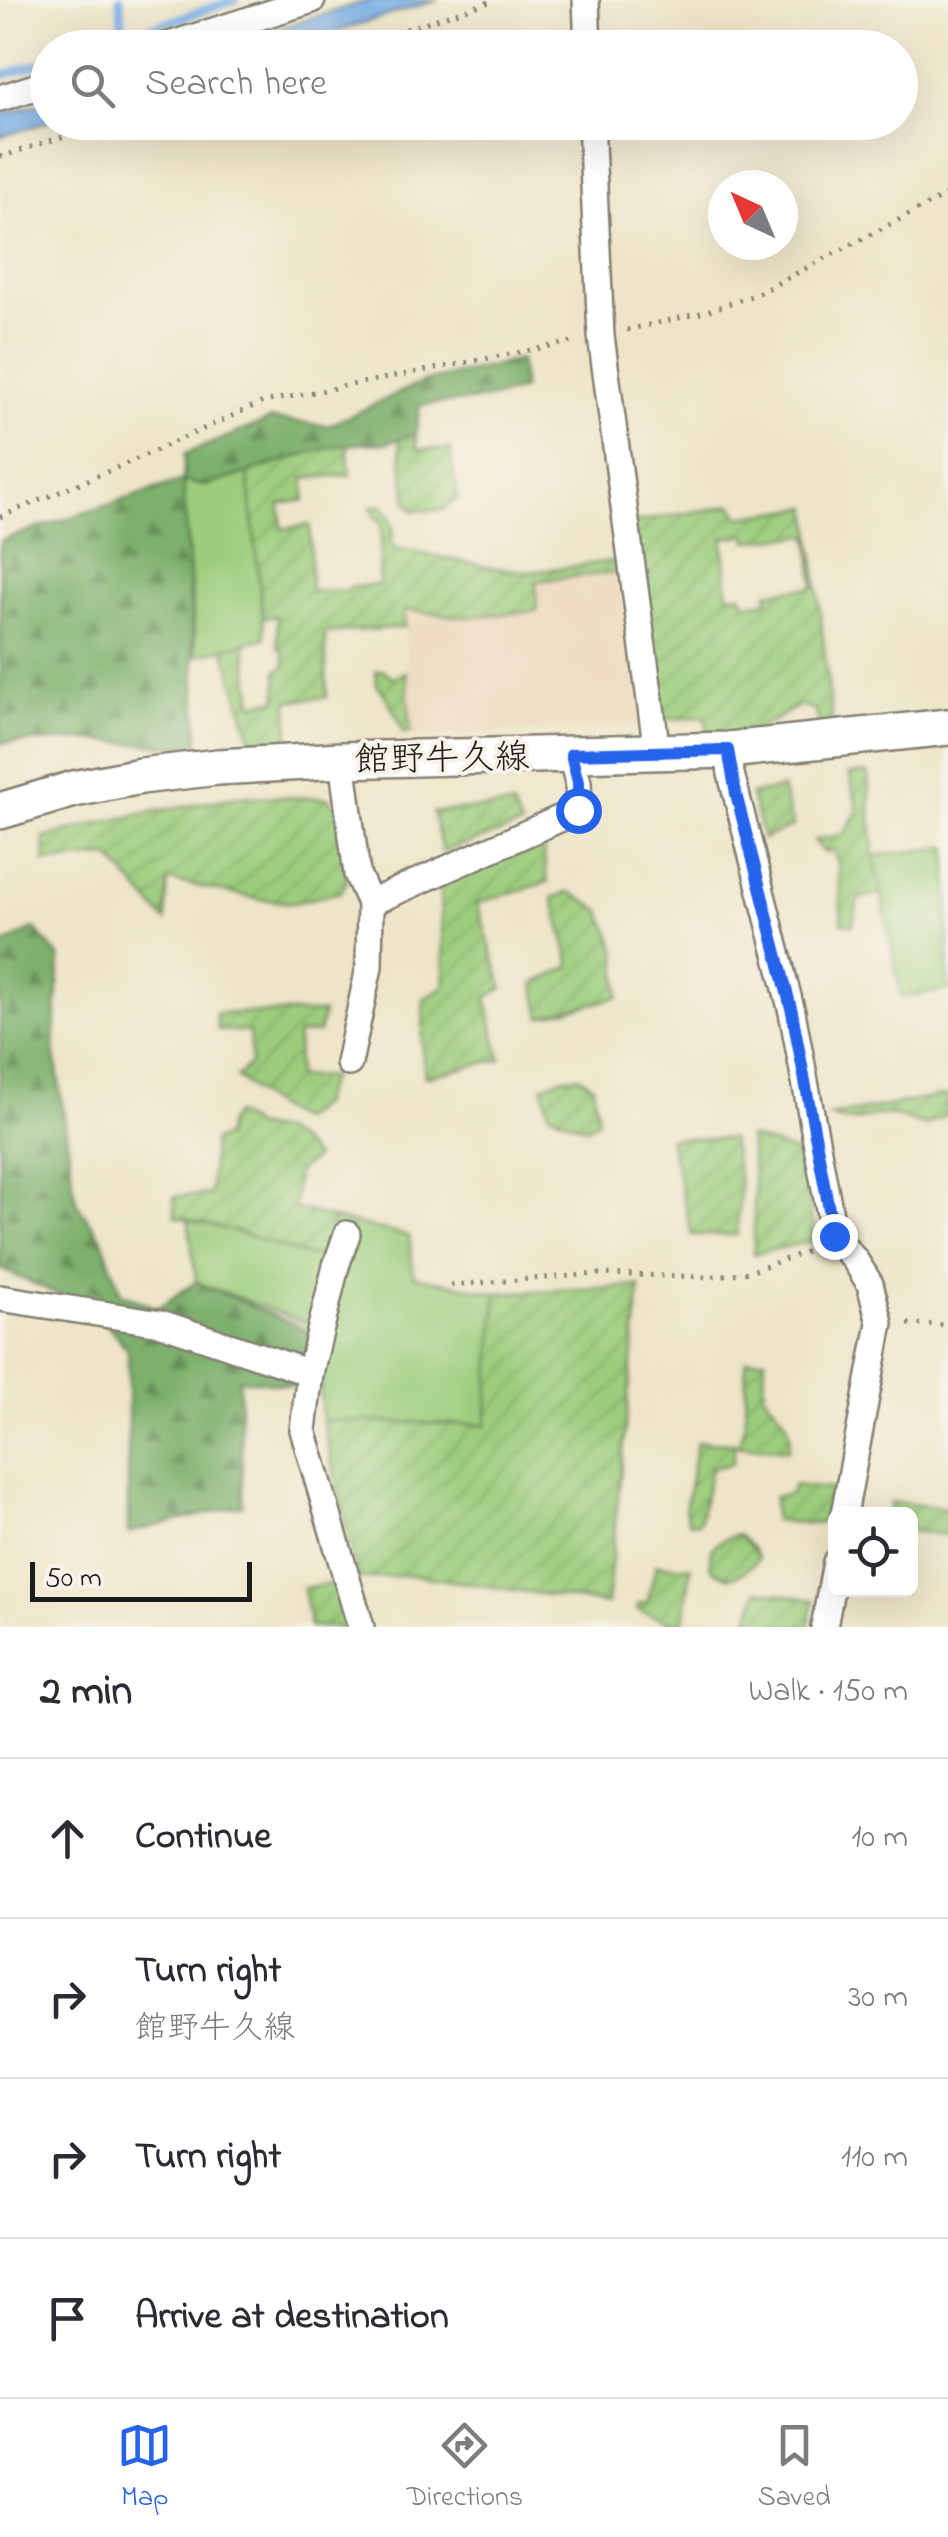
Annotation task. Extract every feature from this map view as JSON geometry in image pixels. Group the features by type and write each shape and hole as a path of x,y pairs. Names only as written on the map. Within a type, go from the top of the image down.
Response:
{"main road":[{"name":"館野牛久線","path":"0,811 74,789 218,766 728,750 948,727"}],"street":[{"path":"217,30 312,0"},
{"path":"586,0 587,30"},
{"path":"0,98 30,89"},
{"path":"593,140 601,336 657,752"},
{"path":"728,750 733,784 792,1012 835,1237 870,1284 880,1323 845,1507"},
{"path":"370,903 578,810 578,782 571,754"},
{"path":"342,760 357,874 370,903 370,967 350,1063"},
{"path":"346,1234 310,1373 303,1430 361,1627"},
{"path":"0,1298 161,1323 310,1373"},
{"path":"824,1627 830,1597"}],"path":[{"path":"402,30 496,0"},
{"path":"0,157 53,140"},
{"path":"0,517 263,402 601,336 705,312 758,294 948,194"},
{"path":"452,1285 598,1274 707,1277 750,1272 835,1237"},
{"path":"880,1323 948,1325"}],"shaded area":[{"path":"617,572 645,723 413,737 403,610 467,617 537,610 536,581"}],"green space":[{"path":"520,360 523,389 489,399 420,405 416,433 387,443 322,449 204,486 183,481 199,748 86,740 0,743 0,541 183,480 185,454 271,419 328,426 425,381"},
{"path":"416,433 417,449 450,449 458,498 443,510 413,511 407,501 399,439"},
{"path":"347,445 350,475 305,478 305,500 280,504 282,529 310,525 311,591 379,585 381,521 375,518 371,507 381,505 391,519 392,547 531,572 620,560 617,572 536,581 537,611 467,617 404,610 405,627 325,633 327,697 288,701 289,741 252,743 224,648 245,643 253,704 278,699 277,671 285,666 283,650 278,648 277,616 263,618 248,473"},
{"path":"248,473 265,638 196,656 183,480 205,486"},
{"path":"732,505 740,517 809,507 833,731 824,733 814,710 798,706 756,730 710,741 705,717 665,720 633,523","holes":["747,535 748,541 809,535 814,587 768,592 768,601 746,604 741,594 728,595 723,538"]},
{"path":"383,670 394,678 406,672 411,732 403,733 377,685 376,671"},
{"path":"868,773 881,893 858,899 853,925 842,923 838,863 833,851 825,853 814,840 844,834 858,810 849,774"},
{"path":"782,788 793,826 763,839 751,795"},
{"path":"244,796 328,798 339,811 347,881 341,892 293,903 168,880 166,921 110,857 45,862 44,838 119,819"},
{"path":"513,806 521,826 442,852 433,812"},
{"path":"541,836 548,882 477,903 503,988 486,998 501,1059 425,1077 424,999 445,985 439,880"},
{"path":"948,847 948,990 901,997 874,856"},
{"path":"570,892 601,910 617,951 619,997 541,1017 534,984 571,966 553,897"},
{"path":"34,928 60,958 54,1046 76,1202 101,1237 121,1293 157,1308 196,1282 326,1338 320,1389 239,1379 243,1505 128,1533 128,1350 96,1311 0,1269 0,947"},
{"path":"216,1013 323,1013 319,1033 298,1034 297,1077 331,1076 320,1105 300,1120 237,1077 251,1063 249,1032 218,1030"},
{"path":"579,1076 593,1086 598,1120 587,1128 549,1113 543,1086 564,1077"},
{"path":"948,1095 948,1113 926,1126 891,1115 855,1121 830,1116"},
{"path":"235,1114 253,1126 284,1132 315,1158 297,1172 294,1208 334,1219 322,1257 175,1216 174,1197 210,1194 213,1141 225,1137 228,1122"},
{"path":"749,1137 799,1153 816,1240 754,1254"},
{"path":"669,1138 731,1139 740,1185 737,1235 692,1235"},
{"path":"188,1219 321,1257 334,1219 409,1236 414,1276 497,1293 486,1425 322,1420 320,1389 333,1333 196,1282"},
{"path":"640,1286 607,1604 413,1575 358,1579 322,1420 486,1425 497,1293"},
{"path":"765,1358 764,1394 788,1425 788,1450 738,1446 745,1422 746,1360"},
{"path":"697,1442 735,1443 732,1464 711,1468 699,1523 689,1523 685,1510"},
{"path":"794,1485 831,1489 828,1513 819,1524 774,1521 774,1497 790,1494"},
{"path":"890,1502 948,1508 948,1535 918,1532 918,1507 890,1507"},
{"path":"738,1535 753,1548 758,1559 736,1575 718,1573 711,1568 712,1549"},
{"path":"656,1565 691,1567 683,1627 637,1610 639,1603 647,1604"},
{"path":"339,1583 350,1627 310,1627 303,1588"},
{"path":"758,1590 814,1600 809,1627 746,1627"}],"water":[{"path":"370,0 438,0 341,30 273,30"},
{"path":"30,106 30,127 0,137 0,115"}],"waterway":[{"path":"120,0 122,30"},
{"path":"144,30 235,0"},
{"path":"0,76 30,67"}],"route":[{"path":"578,810 578,782 571,754 728,750 792,1012 834,1236"}]}
